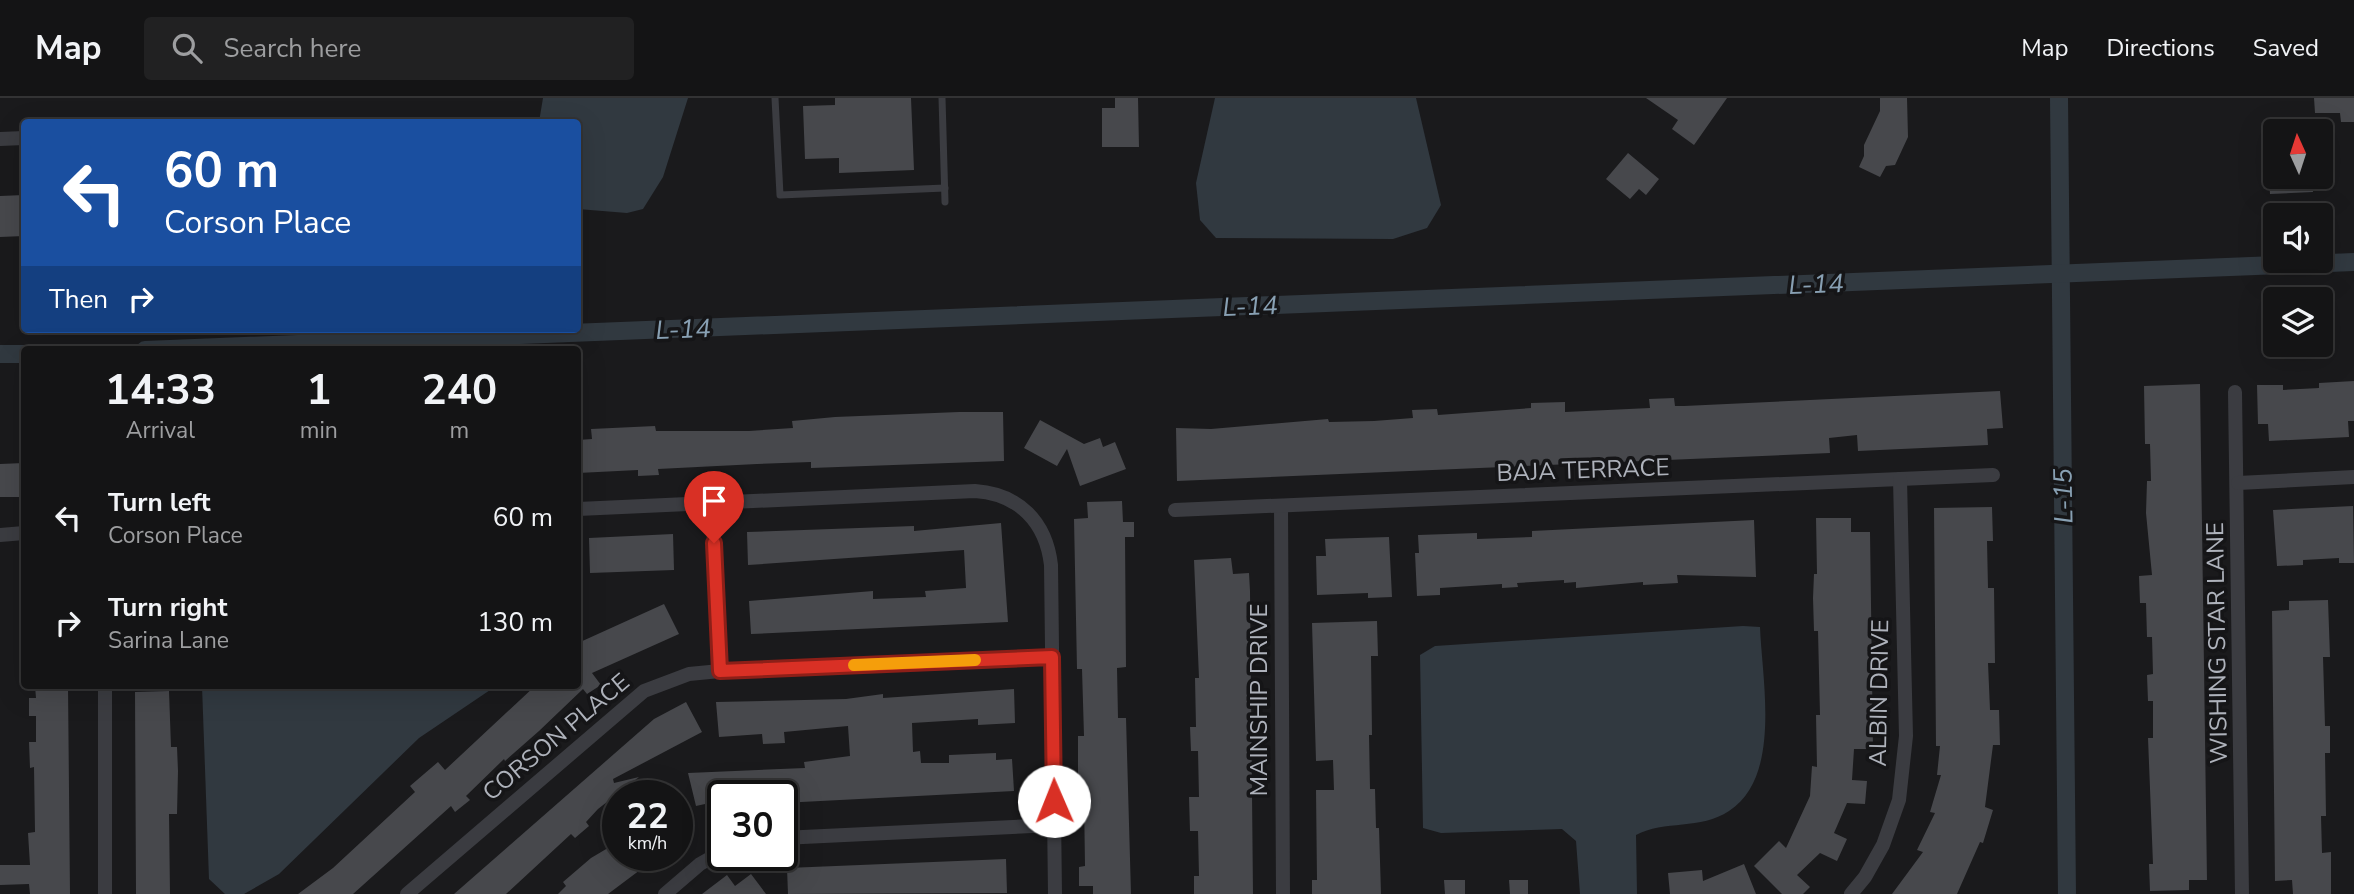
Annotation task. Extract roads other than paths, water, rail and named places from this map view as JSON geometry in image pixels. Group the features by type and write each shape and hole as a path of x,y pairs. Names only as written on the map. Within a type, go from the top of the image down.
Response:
{"street":[{"path":"0,139 21,138"},
{"name":"WISHING STAR LANE","path":"2235,392 2242,894"},
{"name":"BAJA TERRACE","path":"1175,510 1993,475"},
{"path":"2238,483 2354,477"},
{"name":"ALBIN DRIVE","path":"1851,894 1865,877 1883,845 1899,800 1906,736 1900,480"},
{"path":"581,509 975,491 1001,495 1023,508 1046,539 1051,565 1055,894"},
{"path":"712,503 720,671"},
{"name":"MAINSHIP DRIVE","path":"1281,506 1283,894"},
{"path":"0,535 21,533"},
{"name":"CORSON PLACE","path":"407,894 634,699 666,681 720,671 1052,657"},
{"path":"105,689 105,894"},
{"path":"798,837 1054,825"},
{"path":"665,894 707,859"}],"lane":[{"path":"775,98 780,195 945,188"},
{"path":"942,98 945,202"}],"waterway":[{"name":"L-15","path":"2059,98 2067,894"},
{"name":"L-14","path":"581,333 2354,262"},
{"name":"L-14","path":"245,346 572,333"},
{"name":"L-14","path":"0,354 21,354"}]}
